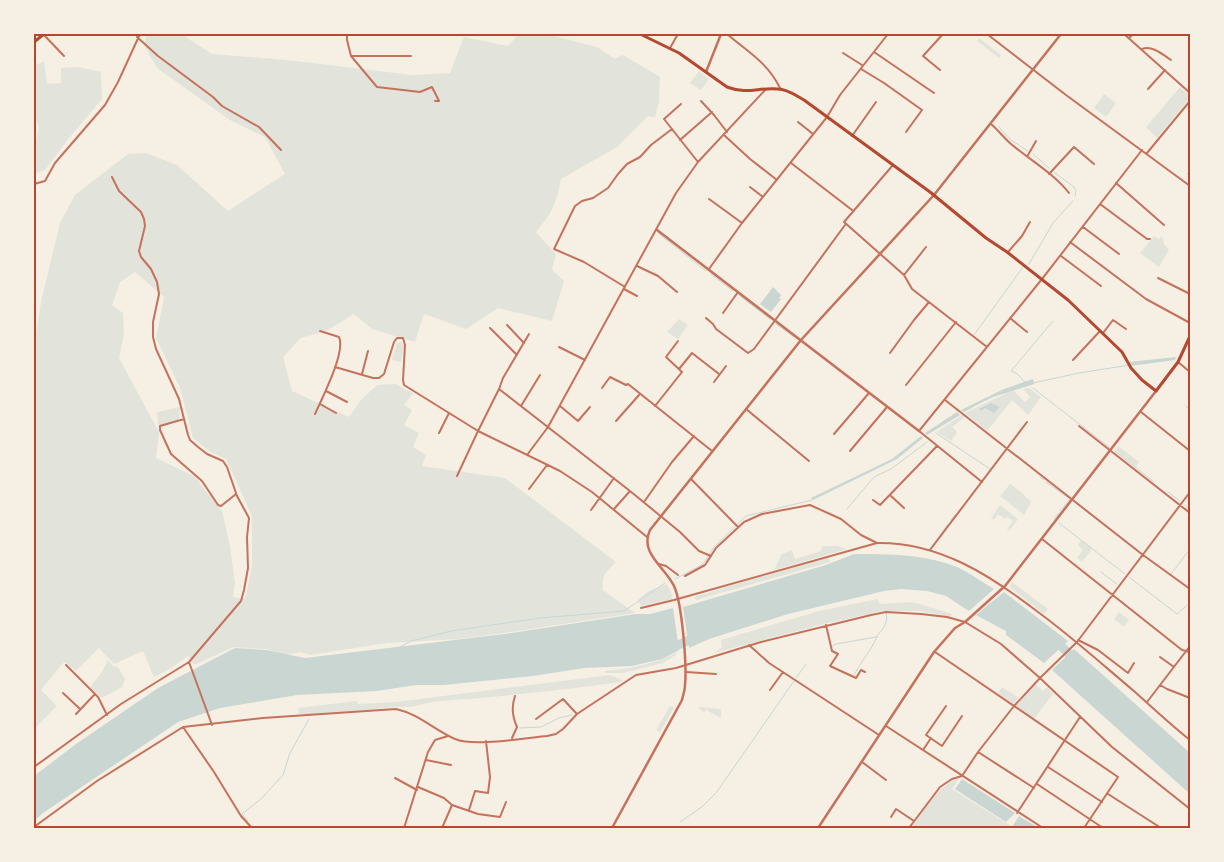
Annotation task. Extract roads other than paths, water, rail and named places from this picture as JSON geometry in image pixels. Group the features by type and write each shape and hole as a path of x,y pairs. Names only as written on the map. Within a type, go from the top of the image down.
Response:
{"main road":[{"path":"34,42 43,34"},
{"path":"640,34 670,48 721,84 735,90 750,92 780,88 804,100 934,195 986,238 1008,252 1077,307 1122,352 1131,368 1142,380 1156,391 1178,362 1190,336"}],"street":[{"path":"43,34 64,56"},
{"path":"34,184 45,181 55,163 105,105 140,34"},
{"path":"347,34 351,56 377,87 420,92 432,87 439,101 435,101"},
{"path":"670,48 678,34"},
{"path":"706,72 721,34"},
{"path":"727,34 763,62 774,76 780,88"},
{"path":"709,269 742,223 813,134 861,67 888,34"},
{"path":"940,70 923,56 943,34"},
{"path":"989,34 1033,70 1190,186"},
{"path":"612,828 682,700 685,685 685,656 678,599 671,582 647,548 647,537 661,516 801,340 934,195 1061,34"},
{"path":"1124,34 1190,93"},
{"path":"1129,38 1133,34"},
{"path":"137,37 158,56 213,97 222,106 259,128 281,150"},
{"path":"1142,49 1154,50 1171,60"},
{"path":"873,52 934,94"},
{"path":"843,53 922,110 906,132"},
{"path":"351,56 411,56"},
{"path":"1148,89 1165,70"},
{"path":"527,455 548,427 560,406 676,192 698,162 766,89"},
{"path":"701,101 727,132"},
{"path":"1146,153 1190,101"},
{"path":"852,136 876,102"},
{"path":"682,104 664,118 698,162"},
{"path":"680,140 712,112"},
{"path":"798,122 813,134"},
{"path":"991,124 1008,142 1028,155 1069,193"},
{"path":"637,296 584,262 554,249 575,206 582,201 593,198 608,188 627,164 640,157 651,145 672,129"},
{"path":"724,135 776,180"},
{"path":"1028,155 1036,142"},
{"path":"1049,174 1074,147 1094,164"},
{"path":"919,431 1042,279 1142,150"},
{"path":"790,163 852,210"},
{"path":"706,318 716,329 748,353 754,349 845,225 844,222 852,210 893,165"},
{"path":"34,767 121,704 189,662 241,601 248,568 247,537 249,518 236,494 227,467 223,461 207,454 190,440 176,388 152,337 159,294 157,282 151,269 141,257 139,251 145,230 144,218 138,208 119,191 112,176"},
{"path":"1116,183 1164,225"},
{"path":"750,187 763,197"},
{"path":"709,199 742,223"},
{"path":"1100,204 1150,239"},
{"path":"1008,252 1022,236 1030,222"},
{"path":"845,225 904,275 912,289 987,347"},
{"path":"1082,227 1119,254"},
{"path":"657,230 869,392 982,482"},
{"path":"1070,242 1146,299 1190,323"},
{"path":"904,275 926,247"},
{"path":"1060,255 1101,286"},
{"path":"637,266 658,276 677,292"},
{"path":"1158,278 1190,294"},
{"path":"722,313 738,292"},
{"path":"890,353 929,302"},
{"path":"1010,318 1027,332"},
{"path":"1073,360 1113,320 1126,329"},
{"path":"906,385 956,322"},
{"path":"507,325 524,343"},
{"path":"490,328 518,355"},
{"path":"315,414 335,367 341,342 339,337 320,331"},
{"path":"457,476 503,378 529,334"},
{"path":"335,367 373,378 380,378 384,374 394,342 398,338 403,338 405,345 402,380 404,385 478,431 560,471 600,498 647,537"},
{"path":"655,406 682,372 666,358 678,341"},
{"path":"559,346 585,360"},
{"path":"362,374 368,351"},
{"path":"679,369 692,353 719,374"},
{"path":"1178,362 1190,372"},
{"path":"714,382 726,366"},
{"path":"521,406 540,375"},
{"path":"602,388 610,377 626,385 628,384 712,451"},
{"path":"499,389 644,502 680,532 699,551 711,556"},
{"path":"326,391 347,402"},
{"path":"818,828 934,652 955,628 965,622 1006,586 1156,391"},
{"path":"834,434 869,392"},
{"path":"616,421 640,394"},
{"path":"945,400 1143,555 1190,589"},
{"path":"320,404 336,413"},
{"path":"560,406 578,420 590,407"},
{"path":"850,451 887,406"},
{"path":"746,409 809,461"},
{"path":"1141,412 1190,451"},
{"path":"439,433 449,413"},
{"path":"184,419 160,426 171,454 202,481 218,505 221,506 236,494"},
{"path":"930,550 1027,422"},
{"path":"1079,426 1190,513"},
{"path":"644,502 672,462 694,436"},
{"path":"873,500 880,505 937,446"},
{"path":"529,489 547,465"},
{"path":"591,510 614,478"},
{"path":"690,479 737,526"},
{"path":"614,509 630,491"},
{"path":"909,828 940,787 952,779 962,776 1014,706 1077,642 1190,492"},
{"path":"890,496 904,508"},
{"path":"685,576 705,565 716,548 737,526 744,522 762,514 810,505 841,519 861,535 877,543"},
{"path":"1042,540 1182,650 1190,652"},
{"path":"641,608 877,543 896,543 930,550 962,561 1006,586 1077,642 1190,740"},
{"path":"658,564 666,566 678,575"},
{"path":"34,827 96,781 183,727 263,718 396,709 416,716 448,736 466,741 486,741 556,734 576,714 636,675 685,666 749,645 886,612 947,617 965,622 1001,644 1119,752 1190,809"},
{"path":"826,625 832,651 838,654 830,666 856,678 861,670 865,672"},
{"path":"1077,642 1098,650 1128,673 1134,663"},
{"path":"749,645 783,672 879,735"},
{"path":"1147,702 1190,646"},
{"path":"934,652 1118,778 1084,828"},
{"path":"1160,657 1174,667"},
{"path":"189,662 212,725"},
{"path":"66,665 98,697 107,715"},
{"path":"685,672 716,674"},
{"path":"770,690 783,672"},
{"path":"1160,685 1190,698"},
{"path":"63,693 80,709"},
{"path":"76,714 95,694"},
{"path":"512,738 517,727 513,717 512,704 515,696"},
{"path":"536,719 563,699 576,714"},
{"path":"946,706 926,735 942,746 962,716"},
{"path":"1017,812 1066,741 1080,717"},
{"path":"886,726 1043,828"},
{"path":"183,727 241,816 252,828"},
{"path":"404,828 426,760 435,740 448,736"},
{"path":"923,750 931,738"},
{"path":"469,810 475,791 488,793 490,777 486,741"},
{"path":"978,752 1034,788"},
{"path":"426,760 451,765"},
{"path":"862,762 886,780"},
{"path":"1048,767 1102,802"},
{"path":"395,778 444,798 452,805 478,814 500,818 506,802"},
{"path":"1036,784 1103,828"},
{"path":"1108,794 1160,828"},
{"path":"442,828 452,805"},
{"path":"891,817 896,809 914,821"}],"waterway":[{"path":"999,127 1011,140 1028,151"},
{"path":"1033,154 1049,168"},
{"path":"1187,174 1190,171"},
{"path":"1055,173 1074,187 1076,191 1075,196"},
{"path":"1029,264 1053,223 1073,201"},
{"path":"658,233 706,271"},
{"path":"974,335 1023,267"},
{"path":"711,274 733,291"},
{"path":"740,296 770,319"},
{"path":"1026,383 1016,373 1011,371 1053,321"},
{"path":"776,324 794,337"},
{"path":"1033,383 1130,365"},
{"path":"1033,388 1110,448"},
{"path":"986,400 996,395"},
{"path":"1186,406 1190,410"},
{"path":"936,433 990,469"},
{"path":"847,509 874,477 891,469 927,442"},
{"path":"1115,451 1154,482"},
{"path":"1040,477 1044,480"},
{"path":"1046,482 1070,499 1060,511"},
{"path":"1168,492 1180,501"},
{"path":"675,579 700,566 714,547 746,516 812,500"},
{"path":"1185,505 1190,509"},
{"path":"1054,519 1059,513"},
{"path":"951,520 955,515"},
{"path":"1059,523 1125,574"},
{"path":"929,550 948,524"},
{"path":"1171,574 1190,549"},
{"path":"1101,572 1117,584"},
{"path":"1129,577 1177,614 1190,603"},
{"path":"398,648 411,641 451,631 540,618 624,611 665,583"},
{"path":"831,647 836,644 876,637 886,623 886,612"},
{"path":"668,650 697,636"},
{"path":"854,675 877,637"},
{"path":"1054,639 1077,662"},
{"path":"796,678 806,664"},
{"path":"680,822 703,806 716,793 794,681"},
{"path":"520,728 541,727 559,718 572,715"},
{"path":"248,821 242,814 262,798 283,775 290,753 309,719"}]}
